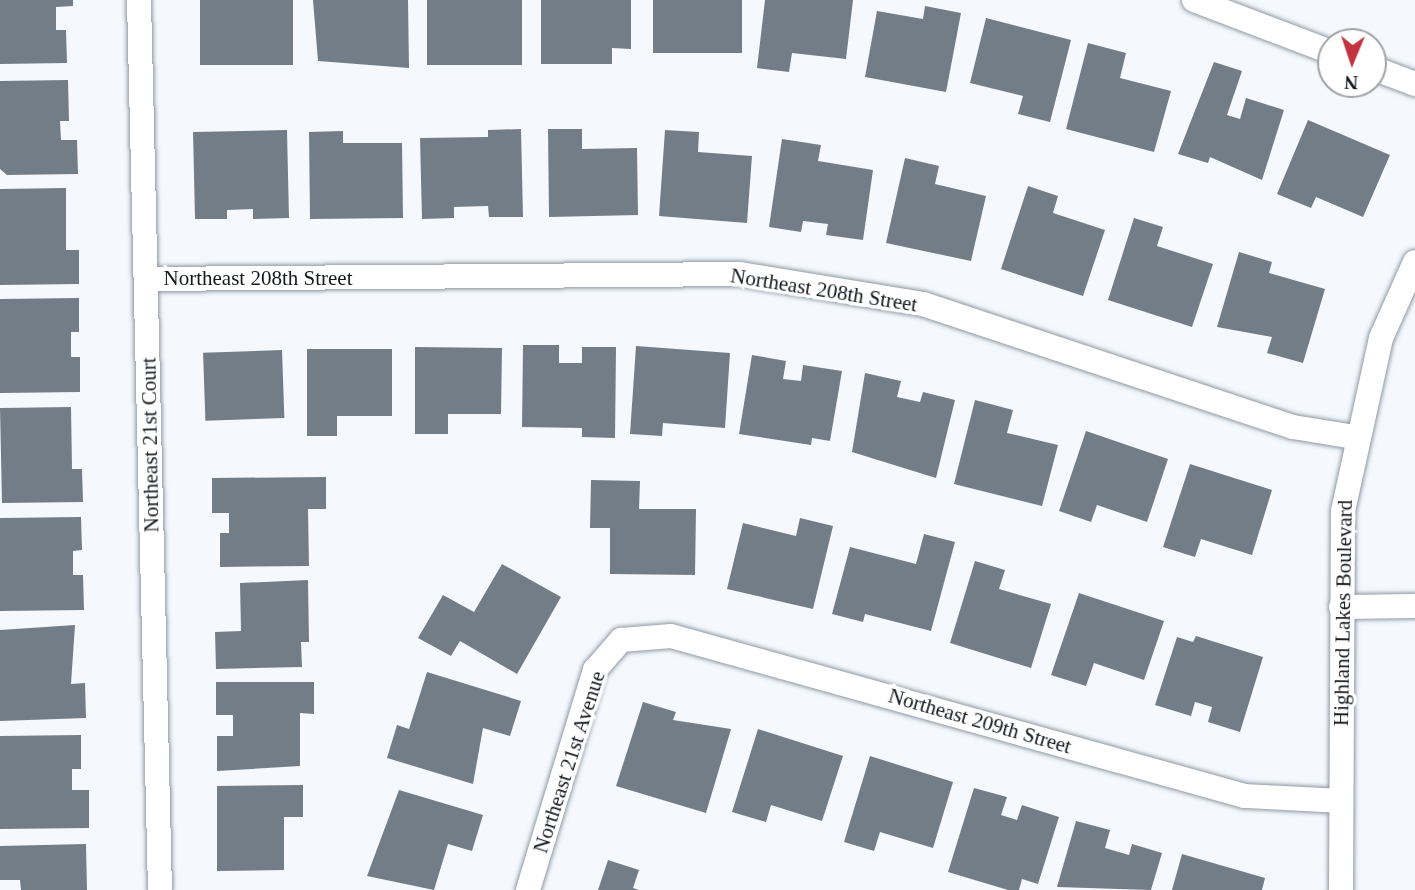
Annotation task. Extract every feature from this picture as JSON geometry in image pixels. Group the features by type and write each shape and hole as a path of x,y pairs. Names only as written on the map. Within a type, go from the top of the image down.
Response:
{"street":[{"name":"Northeast 21st Court","path":"139,0 160,890"},
{"path":"1194,0 1317,47"},
{"path":"1387,73 1415,84"},
{"name":"Highland Lakes Boulevard","path":"1341,890 1340,607 1343,511 1355,437 1381,338 1415,262"},
{"name":"Northeast 208th Street","path":"147,279 740,274 923,304 1293,427 1355,437"},
{"path":"1340,607 1415,606"},
{"name":"Northeast 209th Street","path":"621,640 671,636 1245,796 1340,801"},
{"name":"Northeast 21st Avenue","path":"528,890 595,670 621,640"}],"building":[{"path":"0,0 73,0 73,6 56,7 56,30 66,30 67,63 0,64"},
{"path":"200,0 293,0 293,65 200,65"},
{"path":"313,0 408,0 409,68 318,61"},
{"path":"427,0 522,0 522,65 427,65"},
{"path":"541,0 631,0 631,49 612,48 612,64 541,64"},
{"path":"653,0 742,0 742,53 653,53"},
{"path":"765,0 853,0 846,59 792,53 789,72 757,68"},
{"path":"925,6 961,13 946,92 865,77 877,11 923,19"},
{"path":"986,18 1071,40 1050,122 1018,114 1023,96 970,83"},
{"path":"1088,43 1126,53 1120,78 1171,91 1154,152 1066,129"},
{"path":"1214,62 1242,71 1227,115 1240,119 1246,98 1284,110 1262,180 1210,157 1208,163 1178,154"},
{"path":"68,80 69,121 60,121 61,140 77,140 78,174 7,175 0,169 0,81"},
{"path":"1308,120 1390,155 1363,217 1316,197 1311,208 1277,194"},
{"path":"521,129 523,217 489,217 488,206 454,207 454,218 422,219 420,138 488,137 488,130"},
{"path":"548,129 582,129 582,149 637,148 638,215 549,217"},
{"path":"287,130 289,218 253,219 253,209 227,210 227,219 195,219 193,132"},
{"path":"665,130 699,132 698,152 752,156 747,223 659,216"},
{"path":"343,131 343,143 402,143 403,218 310,219 309,132"},
{"path":"782,139 821,145 818,161 873,170 863,240 826,235 828,224 803,221 801,232 769,227"},
{"path":"905,158 939,166 935,184 986,196 971,261 886,243"},
{"path":"1028,186 1058,196 1053,213 1105,230 1083,296 1001,269"},
{"path":"66,188 66,250 79,250 79,284 0,285 0,189"},
{"path":"1134,218 1163,227 1157,246 1213,264 1192,327 1108,300"},
{"path":"1239,252 1272,262 1269,273 1325,289 1303,363 1267,353 1272,337 1217,327"},
{"path":"79,298 79,332 71,332 71,357 80,357 80,392 0,393 0,299"},
{"path":"523,345 559,345 559,363 582,363 582,347 616,347 615,438 582,437 582,428 522,427"},
{"path":"636,346 730,353 725,428 663,423 662,436 630,434"},
{"path":"415,347 502,348 501,414 448,414 448,434 415,434"},
{"path":"307,349 392,349 392,416 337,416 337,436 307,436"},
{"path":"282,350 284,418 205,421 203,353"},
{"path":"752,355 786,361 783,379 801,381 803,365 842,371 830,441 812,438 811,445 739,434"},
{"path":"865,373 901,381 897,397 920,402 923,392 955,400 936,478 852,452"},
{"path":"975,400 1013,410 1007,433 1058,445 1042,506 954,484"},
{"path":"71,407 72,469 82,469 83,502 2,503 0,408"},
{"path":"1086,431 1168,459 1147,522 1097,505 1091,522 1059,511"},
{"path":"1190,464 1272,490 1252,555 1201,539 1195,557 1163,547"},
{"path":"326,477 326,509 308,509 309,566 220,567 220,533 229,533 229,513 212,513 212,478"},
{"path":"591,480 640,481 639,509 696,509 695,575 610,574 610,528 590,528"},
{"path":"81,517 82,550 73,551 73,575 83,575 84,610 0,611 0,518"},
{"path":"800,518 833,526 813,609 727,589 743,523 796,536"},
{"path":"924,534 955,542 931,631 865,614 863,622 832,614 850,547 916,564"},
{"path":"975,561 1005,570 999,589 1051,604 1031,668 950,643"},
{"path":"502,564 561,597 517,674 460,641 451,656 418,638 443,595 474,612"},
{"path":"308,580 309,642 301,642 302,667 216,669 215,632 241,631 240,583"},
{"path":"1079,593 1164,621 1144,680 1094,663 1086,686 1051,675"},
{"path":"75,625 71,684 85,683 86,718 0,721 0,630"},
{"path":"1196,636 1263,657 1240,732 1208,722 1212,707 1195,702 1191,716 1155,705 1177,637 1193,642"},
{"path":"427,672 521,701 510,736 483,728 473,784 387,758 397,725 409,729"},
{"path":"216,682 314,682 314,714 300,713 300,766 217,771 217,736 233,736 233,715 216,715"},
{"path":"643,702 676,712 673,720 731,729 706,813 616,786"},
{"path":"758,729 843,756 822,821 771,805 766,822 732,812"},
{"path":"81,735 81,769 72,769 72,790 89,790 89,828 0,829 0,736"},
{"path":"870,756 953,782 933,848 880,832 874,851 844,842"},
{"path":"303,785 303,817 284,817 284,870 217,871 217,786"},
{"path":"974,788 1007,797 1001,815 1017,820 1022,805 1059,817 1038,884 1022,879 1019,890 1008,890 948,872"},
{"path":"399,790 483,815 472,851 448,844 434,890 367,876"},
{"path":"1076,821 1110,830 1105,848 1129,855 1132,844 1162,853 1151,890 1057,887"},
{"path":"86,844 87,890 21,890 20,880 0,880 0,846"},
{"path":"1182,854 1265,878 1262,890 1172,890"},
{"path":"608,860 639,870 633,888 639,890 598,890"}]}
